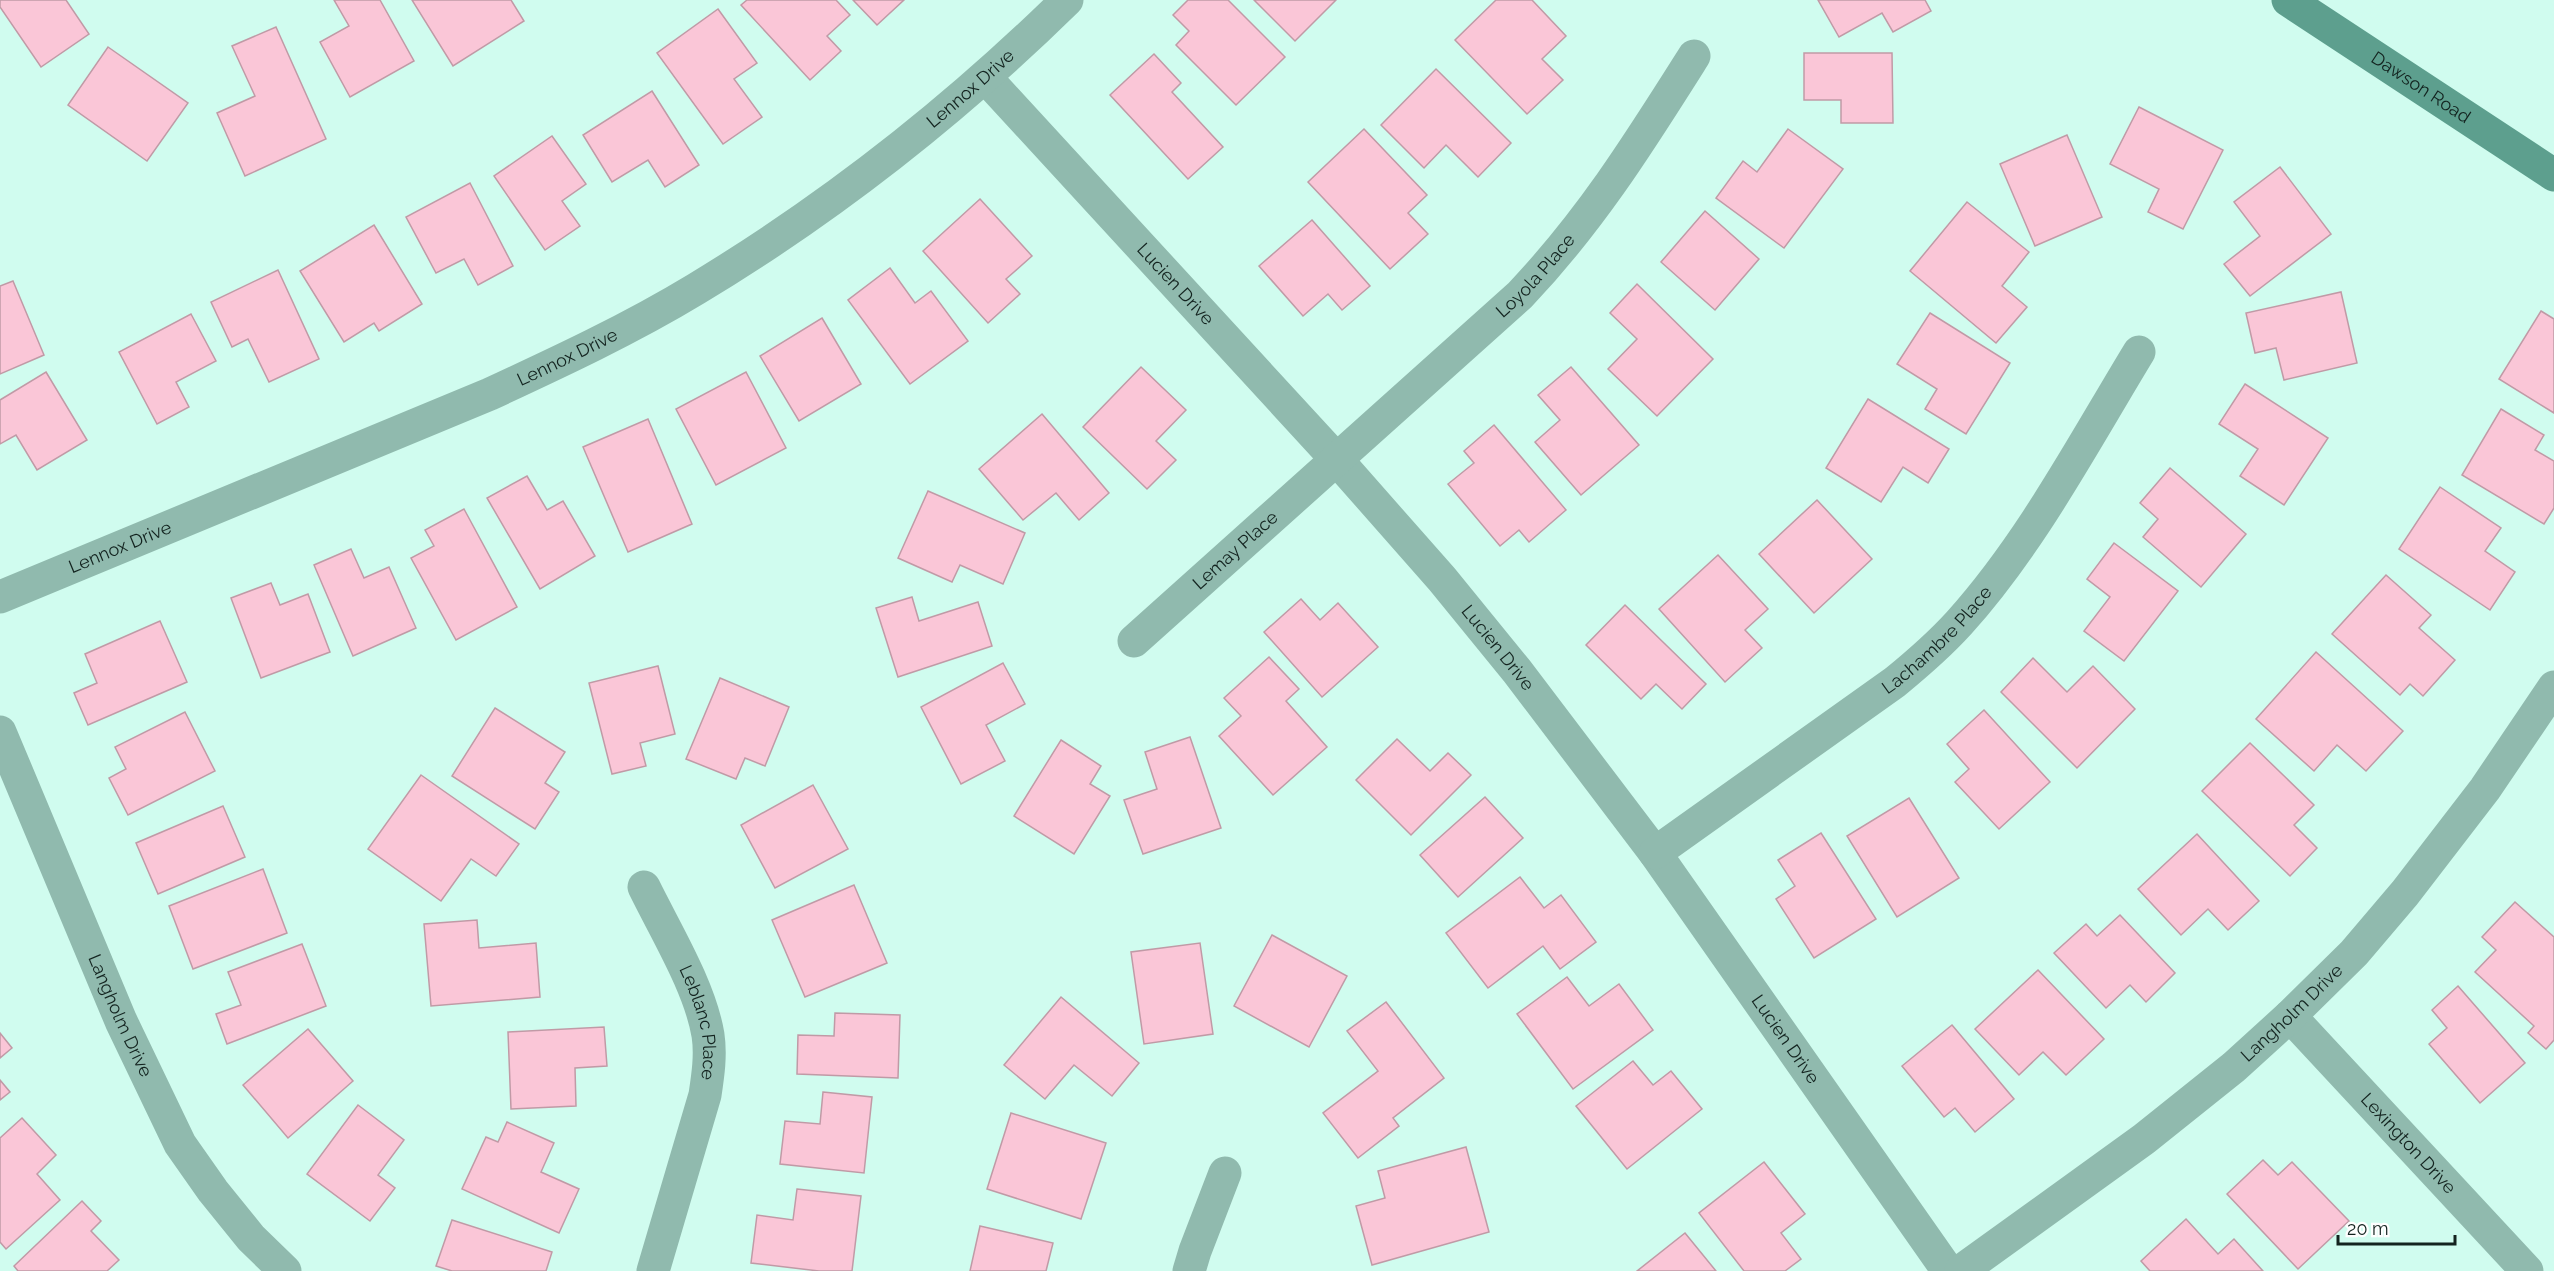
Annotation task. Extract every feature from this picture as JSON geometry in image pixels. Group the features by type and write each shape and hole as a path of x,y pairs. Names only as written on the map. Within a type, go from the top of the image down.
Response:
{"main road":[{"name":"Dawson Road","path":"2288,0 2554,176"}],"street":[{"name":"Lennox Drive","path":"0,597 490,394 629,326 722,273 836,198 906,145 986,78 1067,0"},
{"name":"Loyola Place","path":"1338,461 1484,329 1556,258 1623,169 1694,56"},
{"name":"Lucien Drive","path":"986,78 1338,461 1472,616 1655,853 1948,1271"},
{"name":"Lachambre Place","path":"1655,853 1894,682 1928,655 1959,624 2025,537 2139,352"},
{"name":"Lemay Place","path":"1134,641 1338,461"},
{"name":"Langholm Drive","path":"1961,1271 2144,1139 2234,1067 2354,953 2412,884 2485,789 2554,687"},
{"name":"Langholm Drive","path":"0,732 121,1021 180,1143 225,1207 251,1238 285,1271"},
{"name":"Leblanc Place","path":"644,887 697,996 708,1037 709,1066 705,1095 653,1271"},
{"name":"Lexington Drive","path":"2290,1016 2527,1271"},
{"path":"1189,1271 1226,1173"}],"building":[{"path":"0,0 66,0 89,34 41,67 0,7"},
{"path":"334,0 380,0 414,61 350,97 320,42 349,26"},
{"path":"412,0 511,0 524,21 453,66"},
{"path":"747,0 836,0 850,15 827,36 841,51 810,80 741,5"},
{"path":"853,0 904,0 877,25"},
{"path":"1188,0 1228,0 1285,57 1236,105 1176,45 1189,31 1173,15"},
{"path":"1254,0 1336,0 1295,41"},
{"path":"1496,0 1532,0 1566,36 1542,59 1563,80 1527,114 1455,40"},
{"path":"1818,0 1925,0 1931,11 1893,32 1882,13 1839,37"},
{"path":"718,9 757,63 734,79 762,117 723,144 657,53"},
{"path":"276,27 326,139 245,176 217,113 255,96 232,46"},
{"path":"108,47 188,103 147,161 68,105"},
{"path":"1804,53 1892,53 1893,123 1841,123 1841,100 1804,100"},
{"path":"1154,54 1181,83 1172,92 1223,147 1188,179 1110,95"},
{"path":"1436,69 1511,143 1478,177 1446,145 1424,168 1381,125"},
{"path":"652,91 699,165 665,187 648,160 612,182 583,135"},
{"path":"2139,107 2223,150 2183,229 2148,212 2159,189 2110,164"},
{"path":"1364,129 1427,195 1408,213 1428,234 1390,269 1308,182"},
{"path":"1788,129 1843,169 1784,248 1716,198 1743,161 1757,172"},
{"path":"2067,135 2102,217 2035,246 2000,164"},
{"path":"552,136 586,184 562,201 580,226 545,250 494,176"},
{"path":"2280,167 2331,234 2250,296 2224,264 2260,236 2234,202"},
{"path":"470,183 513,266 478,285 464,259 436,273 406,217"},
{"path":"980,199 1032,256 1006,279 1020,294 988,323 923,251"},
{"path":"1967,202 2029,252 2002,286 2027,307 1996,343 1910,271"},
{"path":"1705,211 1759,259 1715,310 1661,262"},
{"path":"1312,220 1370,286 1342,310 1328,294 1303,316 1259,266"},
{"path":"374,225 422,304 379,331 374,323 344,342 300,271"},
{"path":"890,268 915,303 931,291 968,341 910,384 848,300"},
{"path":"278,270 319,359 269,382 248,339 232,347 211,302"},
{"path":"13,281 44,355 0,374 0,286"},
{"path":"1637,284 1713,359 1657,416 1608,369 1637,339 1610,313"},
{"path":"2341,292 2357,363 2284,380 2276,348 2255,353 2246,313"},
{"path":"2541,311 2554,319 2554,413 2499,379"},
{"path":"1930,313 2010,363 1966,434 1925,409 1937,389 1897,364"},
{"path":"191,314 216,361 176,382 189,407 157,424 119,352"},
{"path":"822,318 861,384 799,421 760,356"},
{"path":"1141,367 1186,410 1156,441 1176,460 1147,489 1083,427"},
{"path":"1571,367 1639,445 1581,495 1535,442 1560,420 1538,395"},
{"path":"46,372 87,440 37,470 16,435 0,444 0,400"},
{"path":"746,372 786,448 716,485 676,409"},
{"path":"2245,384 2328,438 2284,505 2240,476 2258,449 2219,424"},
{"path":"1868,399 1949,449 1928,483 1903,467 1881,502 1826,468"},
{"path":"2501,409 2544,435 2535,450 2554,461 2554,508 2544,524 2462,475"},
{"path":"1042,414 1109,493 1079,520 1056,493 1023,520 979,469"},
{"path":"648,419 692,524 628,552 583,447"},
{"path":"1494,425 1566,510 1529,542 1519,530 1500,546 1448,484 1474,463 1464,451"},
{"path":"2170,468 2246,534 2201,587 2143,537 2158,519 2140,503"},
{"path":"527,476 547,510 563,501 595,556 540,589 487,498"},
{"path":"2440,487 2501,528 2485,551 2515,572 2490,610 2399,549"},
{"path":"928,491 1025,533 1003,584 960,565 952,582 898,558"},
{"path":"1817,500 1872,559 1814,613 1759,554"},
{"path":"464,509 517,607 456,640 411,558 434,546 425,530"},
{"path":"2114,543 2178,591 2124,661 2084,631 2110,597 2087,579"},
{"path":"351,549 364,578 389,567 416,628 353,656 314,565"},
{"path":"1718,555 1768,609 1745,630 1762,648 1725,682 1659,609"},
{"path":"2386,575 2431,615 2419,628 2455,660 2423,696 2410,684 2400,695 2332,634"},
{"path":"271,583 280,605 308,594 330,652 261,678 231,598"},
{"path":"912,597 919,621 978,602 992,646 898,677 876,608"},
{"path":"1301,599 1320,620 1338,603 1378,647 1322,697 1264,632"},
{"path":"1625,605 1706,684 1682,709 1656,684 1641,699 1586,645"},
{"path":"160,621 187,682 88,725 74,693 97,683 85,654"},
{"path":"2316,652 2403,731 2366,771 2337,745 2314,771 2256,719"},
{"path":"1269,657 1299,689 1286,701 1327,747 1273,795 1219,736 1241,716 1224,698"},
{"path":"2033,658 2067,692 2093,666 2135,709 2077,768 2001,692"},
{"path":"1003,663 1025,704 986,725 1005,761 961,784 921,707"},
{"path":"658,666 675,734 640,743 646,766 612,774 589,683"},
{"path":"720,678 789,707 765,766 745,758 736,779 686,759"},
{"path":"495,708 565,752 545,783 559,792 535,829 452,776"},
{"path":"1984,710 2050,782 1999,829 1955,782 1969,769 1947,744"},
{"path":"185,712 215,771 128,815 109,778 126,769 115,747"},
{"path":"1190,737 1221,828 1143,854 1124,800 1157,789 1145,752"},
{"path":"1397,739 1430,771 1448,753 1471,775 1411,835 1356,780"},
{"path":"1061,740 1101,766 1090,784 1110,796 1074,854 1014,816"},
{"path":"2250,743 2314,805 2294,825 2317,848 2290,876 2202,791"},
{"path":"421,775 519,844 496,876 471,859 441,901 368,849"},
{"path":"813,785 848,849 775,888 741,825"},
{"path":"1485,797 1523,838 1458,897 1420,855"},
{"path":"1909,798 1959,878 1897,917 1847,836"},
{"path":"223,806 245,857 158,894 136,843"},
{"path":"1821,833 1876,919 1814,958 1776,899 1795,886 1778,860"},
{"path":"2197,834 2259,901 2228,930 2208,909 2181,935 2138,889"},
{"path":"263,869 287,933 193,969 169,906"},
{"path":"1520,877 1544,908 1561,895 1596,942 1560,969 1543,946 1488,988 1446,933"},
{"path":"854,885 887,963 805,997 772,920"},
{"path":"2515,902 2554,937 2554,1040 2546,1049 2528,1033 2534,1026 2475,972 2496,950 2482,937"},
{"path":"2120,915 2175,973 2146,1002 2130,985 2106,1008 2054,953 2086,924 2097,936"},
{"path":"477,920 479,948 536,943 540,997 431,1006 424,924"},
{"path":"1272,935 1347,976 1309,1047 1234,1006"},
{"path":"1200,943 1213,1034 1144,1044 1131,952"},
{"path":"302,944 326,1006 227,1044 216,1014 241,1005 228,972"},
{"path":"2038,970 2104,1039 2066,1075 2043,1052 2019,1075 1975,1029"},
{"path":"1567,977 1589,1006 1619,984 1653,1030 1573,1089 1517,1014"},
{"path":"2458,986 2525,1063 2480,1103 2429,1044 2447,1028 2432,1010"},
{"path":"1061,997 1139,1063 1112,1096 1074,1065 1045,1099 1004,1065"},
{"path":"1386,1002 1444,1078 1393,1118 1399,1126 1358,1158 1323,1113 1378,1071 1347,1031"},
{"path":"835,1013 900,1015 898,1078 797,1074 798,1035 834,1036"},
{"path":"1952,1025 2014,1099 1975,1132 1955,1108 1944,1117 1902,1066"},
{"path":"604,1027 607,1066 575,1068 576,1106 511,1109 508,1032"},
{"path":"308,1029 353,1081 288,1138 243,1085"},
{"path":"0,1033 12,1048 0,1058"},
{"path":"1633,1061 1653,1085 1671,1071 1702,1109 1627,1169 1576,1106"},
{"path":"0,1080 10,1092 0,1100"},
{"path":"823,1092 872,1097 864,1173 780,1164 785,1121 820,1124"},
{"path":"358,1105 404,1140 378,1175 395,1188 370,1221 307,1174"},
{"path":"1011,1113 1106,1143 1081,1219 987,1189"},
{"path":"22,1118 56,1155 37,1174 60,1200 6,1249 0,1242 0,1138"},
{"path":"507,1122 554,1143 541,1172 579,1189 559,1233 462,1189 486,1137 498,1142"},
{"path":"1466,1147 1489,1232 1372,1265 1356,1206 1385,1198 1378,1171"},
{"path":"2263,1160 2278,1175 2292,1162 2349,1221 2298,1269 2227,1194"},
{"path":"1764,1162 1805,1214 1781,1233 1801,1259 1785,1271 1744,1271 1699,1213"},
{"path":"797,1189 861,1196 852,1271 819,1271 751,1263 757,1215 793,1220"},
{"path":"82,1201 101,1221 91,1231 119,1260 107,1271 18,1271 14,1266"},
{"path":"2186,1219 2218,1254 2234,1239 2263,1271 2150,1271 2141,1261"},
{"path":"452,1220 552,1252 546,1271 452,1271 436,1266"},
{"path":"980,1226 1053,1243 1046,1271 970,1271"},
{"path":"1685,1233 1716,1271 1637,1271"}]}
